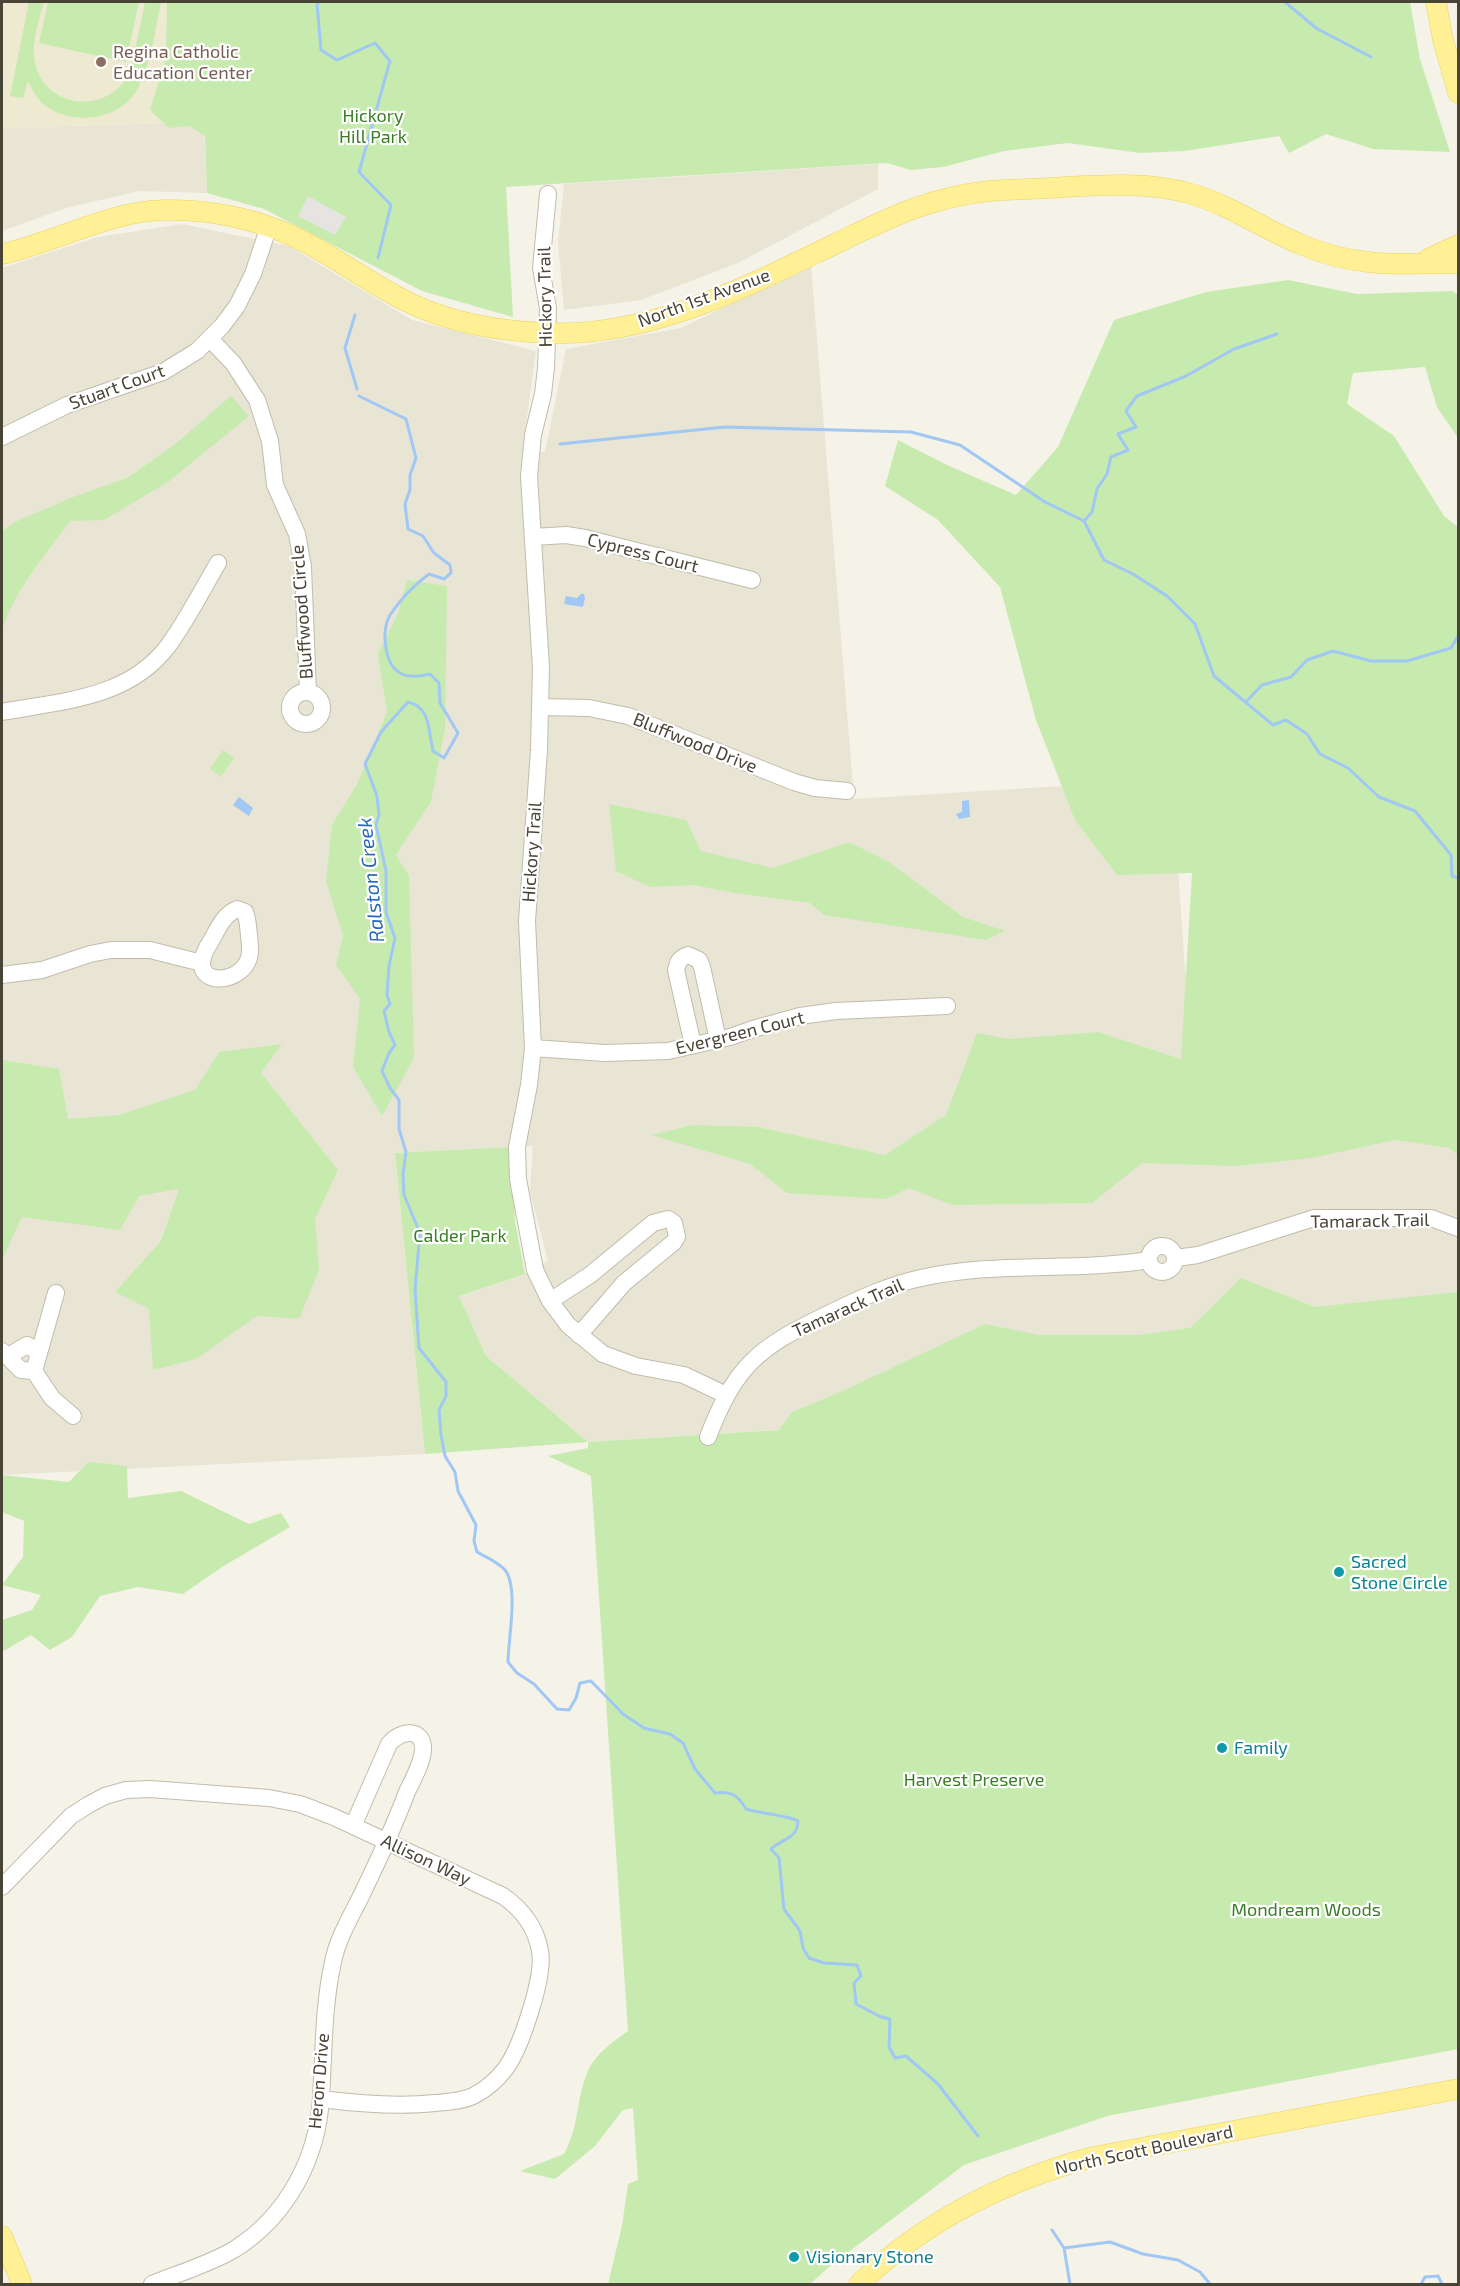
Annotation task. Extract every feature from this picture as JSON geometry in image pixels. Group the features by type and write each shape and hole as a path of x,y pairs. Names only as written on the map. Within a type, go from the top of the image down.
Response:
{"main road":[{"path":"1436,2 1443,40 1458,93"},
{"name":"North 1st Avenue","path":"2,254 42,243 106,219 162,210 216,213 269,226 306,243 379,288 455,321 547,333 596,331 620,328 668,316 743,288 909,209 945,198 989,191 1133,184 1158,186 1211,200 1234,209 1284,237 1329,254 1374,264 1458,263"},
{"name":"North 1st Avenue","path":"1408,264 1430,258 1458,245"},
{"name":"North Scott Boulevard","path":"859,2284 928,2228 959,2209 992,2192 1057,2167 1093,2157 1458,2089"},
{"path":"2,2236 22,2284"}],"street":[{"name":"Hickory Trail","path":"548,194 541,268 548,308 546,368 530,458 540,630 541,707 527,921 533,1048 516,1162 521,1203 535,1270 550,1301 568,1325 603,1354 620,1361 684,1375 726,1395"},
{"name":"Stuart Court","path":"2,436 67,405 163,372 181,362 210,339 222,326 245,291 269,226"},
{"name":"Bluffwood Circle","path":"210,339 233,363 257,400 270,441 275,484 297,534 303,567 308,692"},
{"name":"Cypress Court","path":"533,537 585,538 752,580"},
{"path":"2,712 89,697 125,683 141,672 168,645 218,563"},
{"name":"Bluffwood Drive","path":"541,707 589,708 628,716 794,782 815,788 847,791"},
{"path":"2,975 42,970 90,954 111,950 150,950 202,963"},
{"path":"693,1045 676,970 682,957 688,955 699,960 702,967 718,1040"},
{"name":"Evergreen Court","path":"533,1048 605,1053 668,1051 718,1040 800,1016 836,1011 947,1006"},
{"name":"Tamarack Trail","path":"708,1437 726,1395 742,1371 779,1338 856,1301 901,1283 964,1271 1149,1260 1152,1250 1162,1246 1170,1248 1176,1258 1198,1255 1314,1218 1431,1218 1458,1228"},
{"path":"550,1301 590,1275 653,1223 668,1220 674,1223 677,1236 674,1242 624,1283 579,1335"},
{"path":"56,1293 34,1371 52,1398 73,1416"},
{"path":"34,1371 21,1370 6,1355 27,1345 39,1352"},
{"name":"Heron Drive","path":"152,2284 234,2250 266,2224 285,2203 299,2180 317,2127 321,2099 323,2040 333,1960 338,1941 387,1842 423,1752 420,1739 414,1734 402,1733 395,1736 388,1744 353,1826"},
{"name":"Allison Way","path":"2,1887 71,1816 105,1796 126,1790 150,1790 269,1798 300,1804 353,1826 503,1896 517,1905 527,1917 538,1941 541,1952 539,1978 519,2043 507,2067 491,2085 473,2096 453,2102 405,2106 365,2105 321,2099"}],"shaded area":[{"name":"Regina Catholic Education Center","path":"2,2 197,2 204,122 2,128"},
{"path":"204,122 207,193 139,191 66,208 2,231 2,128"},
{"path":"878,164 878,189 738,263 641,300 564,310 558,243 564,184"},
{"path":"308,196 346,217 335,235 298,216"},
{"path":"182,224 289,246 412,320 536,351 522,454 545,452 566,349 681,328 811,265 854,799 1172,779 1185,972 1458,971 1458,1389 1213,1402 588,1442 486,1356 459,1296 525,1274 548,1261 530,1191 533,1146 395,1153 425,1454 2,1475 2,268 98,237"}],"green space":[{"path":"29,2 44,2 34,43 34,57 39,75 49,88 62,97 77,101 93,101 108,95 121,85 131,69 145,2 161,2 147,66 131,98 107,114 79,118 51,110 40,101 28,81 23,98 10,96"},
{"path":"48,2 139,2 126,62 39,43"},
{"name":"Hickory Hill Park","path":"167,2 1410,2 1420,59 1450,152 1373,149 1326,134 1289,153 1279,136 1185,151 1140,153 1068,143 1004,151 943,167 911,170 887,163 506,187 513,317 422,291 264,209 207,193 205,136 189,126 169,128 150,110 166,58"},
{"path":"1288,280 1357,294 1452,291 1458,295 1458,438 1437,407 1425,367 1353,373 1347,404 1394,436 1444,516 1458,527 1458,1156 1450,1148 1395,1140 1312,1158 1236,1166 1142,1163 1092,1203 952,1205 909,1188 886,1199 787,1193 750,1164 651,1135 693,1125 758,1127 885,1155 946,1115 977,1033 1009,1039 1098,1032 1181,1059 1192,873 1117,875 1075,820 1036,720 1000,587 938,520 885,486 898,440 947,465 1016,495 1058,447 1114,320 1206,292"},
{"path":"231,396 249,416 168,482 104,520 70,521 23,587 2,630 2,531 15,522 73,497 127,478 173,446"},
{"path":"407,580 447,586 445,729 431,802 396,855 409,876 414,1058 382,1116 353,1067 360,999 336,965 343,936 326,881 332,825 357,784 387,712 378,654 398,613"},
{"path":"223,750 234,758 221,777 210,769"},
{"path":"609,804 686,820 701,851 773,868 849,842 889,862 963,917 1005,931 986,940 824,915 810,903 694,885 650,887 616,871"},
{"path":"282,1044 261,1073 338,1170 315,1219 319,1270 299,1319 257,1316 196,1359 153,1370 149,1309 115,1292 161,1241 179,1189 139,1196 120,1230 22,1217 3,1258 2,1060 59,1069 68,1119 119,1115 195,1090 219,1052"},
{"name":"Calder Park","path":"510,1147 515,1221 525,1274 459,1296 486,1356 588,1442 425,1454 395,1153"},
{"name":"Harvest Preserve","path":"1241,1278 1315,1307 1458,1292 1458,2049 1107,2116 964,2165 830,2266 810,2284 608,2284 622,2226 628,2184 638,2180 633,2108 623,2110 595,2146 555,2179 520,2171 564,2154 572,2134 584,2081 591,2065 605,2049 628,2031 591,1476 548,1456 588,1448 588,1442 779,1430 792,1412 845,1390 985,1324 1040,1335 1138,1335 1190,1328"},
{"path":"88,1462 127,1466 128,1498 181,1491 249,1524 281,1513 290,1527 222,1567 183,1594 138,1587 100,1596 72,1637 50,1650 31,1635 2,1652 2,1620 32,1610 41,1595 2,1585 23,1557 24,1521 2,1512 2,1475 69,1482"}],"water":[{"path":"584,594 585,598 583,607 564,604 566,596 577,598"},
{"path":"239,797 253,808 249,816 233,805"},
{"path":"969,800 970,817 959,819 956,814 962,812 962,801"}],"waterway":[{"name":"Ralston Creek","path":"319,2 317,4 321,50 337,60 375,43 390,61 359,172 391,205 378,258"},
{"path":"1285,2 1316,28 1371,57"},
{"name":"Ralston Creek","path":"355,315 345,348 357,389"},
{"path":"1084,521 1092,512 1097,489 1107,474 1111,457 1128,450 1118,434 1136,427 1126,411 1137,396 1186,376 1234,349 1277,334"},
{"name":"Ralston Creek","path":"359,396 406,419 416,458 410,475 410,490 405,504 408,529 423,536 434,553 450,565 451,573 444,579 429,574 413,588 390,615 385,639 388,656 396,670 409,676 430,674 439,683 440,703 458,733 444,758 433,751 425,714 408,702 381,732 365,764 377,796 379,815 376,825 386,871 386,912 395,938 389,966 387,995 390,1004 384,1011 395,1045 382,1071 399,1100 399,1129 406,1152 403,1174 404,1195 420,1233 415,1289 419,1348 446,1382 446,1396 439,1410 441,1435 445,1456 455,1472 458,1491 476,1525 474,1541 477,1552 502,1567 509,1578 512,1615 508,1662 517,1673 534,1684 557,1709 569,1710 576,1698 580,1683 591,1681 623,1714 644,1728 670,1734 683,1743 695,1769 715,1793 734,1795 746,1809 798,1821 795,1832 771,1849 779,1858 784,1909 800,1931 803,1948 809,1958 824,1963 857,1965 861,1976 854,1983 856,2004 881,2017 890,2019 889,2047 895,2058 906,2056 938,2084 978,2136"},
{"path":"560,444 725,427 911,432 960,445 1045,502 1084,521 1104,560 1133,574 1167,596 1195,624 1214,676 1273,725 1286,720 1307,734 1320,754 1348,768 1379,797 1415,811 1451,855 1452,876 1458,878"},
{"path":"1246,702 1262,685 1291,677 1307,660 1333,651 1371,661 1407,661 1451,648 1458,636"},
{"name":"Ralston Creek","path":"1052,2230 1064,2248 1070,2284"},
{"path":"1064,2248 1110,2242 1143,2254 1178,2260 1200,2272 1210,2284"},
{"path":"1421,2284 1425,2277 1438,2276 1442,2284"}],"place":[{"name":"Regina Catholic Education Center","path":"101,62"},
{"name":"Sacred Stone Circle","path":"1339,1572"},
{"name":"Family","path":"1222,1748"},
{"name":"Visionary Stone","path":"794,2257"}],"park label":[{"name":"Mondream Woods","path":"1306,1910"}]}
